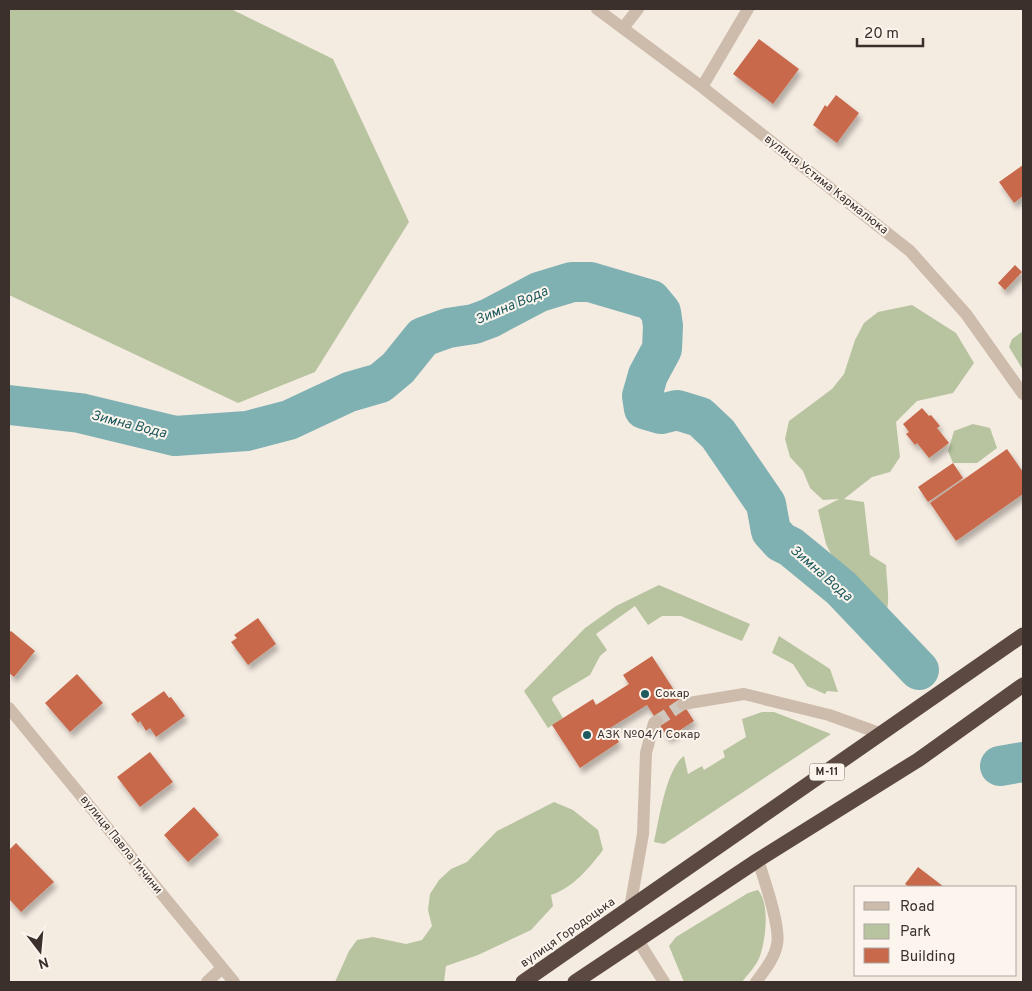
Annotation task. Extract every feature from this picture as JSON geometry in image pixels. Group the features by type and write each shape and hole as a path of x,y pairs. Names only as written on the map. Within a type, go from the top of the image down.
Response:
{"highway":[{"name":"М-11","path":"630,908 1023,635"},
{"path":"575,982 758,860 918,760 1023,684"},
{"name":"вулиця Городоцька","path":"524,982 630,908"}],"street":[{"name":"вулиця Устима Кармалюка","path":"597,9 702,87 910,251 966,314 1023,394"},
{"path":"623,28 638,9"},
{"path":"702,87 748,9"},
{"path":"683,704 744,694 829,714 882,734"},
{"name":"вулиця Павла Тичини","path":"9,708 234,982"},
{"path":"630,908 643,834 646,753 654,723 657,721"},
{"path":"756,982 767,967 778,944 772,906 758,860"},
{"path":"637,940 664,982"},
{"path":"207,982 222,968"}],"green space":[{"path":"9,9 231,9 333,59 409,222 315,372 238,403 9,295"},
{"path":"912,305 956,333 974,363 953,393 917,401 896,422 900,457 890,472 872,477 844,499 864,502 870,555 886,565 888,588 887,609 884,617 878,624 868,628 853,629 847,613 846,595 834,560 826,544 818,510 839,499 823,500 810,488 803,471 790,457 785,439 789,421 832,389 844,374 855,340 864,323 878,312"},
{"path":"1023,331 1023,370 1009,347 1012,339"},
{"path":"973,424 990,428 997,448 977,463 953,463 948,451 954,431"},
{"path":"659,585 750,624 742,641 681,616 662,616 648,625 635,606 596,634 607,650 600,656 590,675 553,697 552,700 563,718 548,728 524,691 585,628 616,606"},
{"path":"779,636 830,669 838,692 827,691 825,694 807,686 793,664 772,653"},
{"path":"762,712 774,712 831,734 664,844 654,842 664,796 672,772 678,763 684,756 688,774 702,766 704,770 725,757 723,751 746,737 742,719"},
{"path":"554,802 573,810 598,830 603,850 573,882 566,888 551,895 553,906 531,930 478,955 446,966 444,982 335,982 349,951 357,940 373,937 406,944 422,940 432,926 428,910 430,894 439,880 451,869 467,862 497,831"},
{"path":"758,890 764,904 766,922 760,956 750,973 742,982 684,982 669,946 676,937 748,893"}],"building":[{"path":"759,39 799,69 773,104 733,74"},
{"path":"836,95 859,113 837,143 813,125 825,105 827,107"},
{"path":"1023,165 1023,196 1014,203 999,182"},
{"path":"1015,265 1022,272 1005,290 998,283"},
{"path":"922,408 940,426 937,428 949,443 929,458 917,443 915,445 906,434 909,432 903,424"},
{"path":"1007,449 1023,472 1023,494 956,541 930,503"},
{"path":"953,463 963,478 928,502 918,487"},
{"path":"258,618 276,644 248,665 231,642 237,638 234,635"},
{"path":"11,631 35,651 14,677 9,673 9,633"},
{"path":"652,656 694,721 668,738 647,705 610,728 619,742 580,768 552,725 593,699 596,705 629,684 623,675"},
{"path":"77,674 103,703 70,732 45,703"},
{"path":"164,691 169,698 171,697 185,716 156,737 150,728 146,731 140,721 138,723 131,714"},
{"path":"150,752 173,782 140,807 117,777"},
{"path":"194,807 219,835 188,862 164,835"},
{"path":"16,843 54,882 21,912 9,899 9,850"},
{"path":"918,867 943,886 908,886 905,884"}],"waterway":[{"name":"Зимна Вода","path":"9,405 80,413 175,436 247,431 289,420 349,392 380,383 398,368 423,337 448,328 474,324 490,318 539,292 572,282 590,282 651,300 661,312 663,326 662,349 648,375 642,396 644,409 661,414 677,410 700,417 718,434 766,504 771,531 781,542 791,547 841,588 919,670"},
{"name":"Зимна Вода","path":"1000,766 1023,762"}],"tunnel":[{"path":"657,721 683,704"}],"place":[{"name":"Сокар","path":"645,694"},
{"name":"АЗК №04/1 Сокар","path":"587,735"}]}
